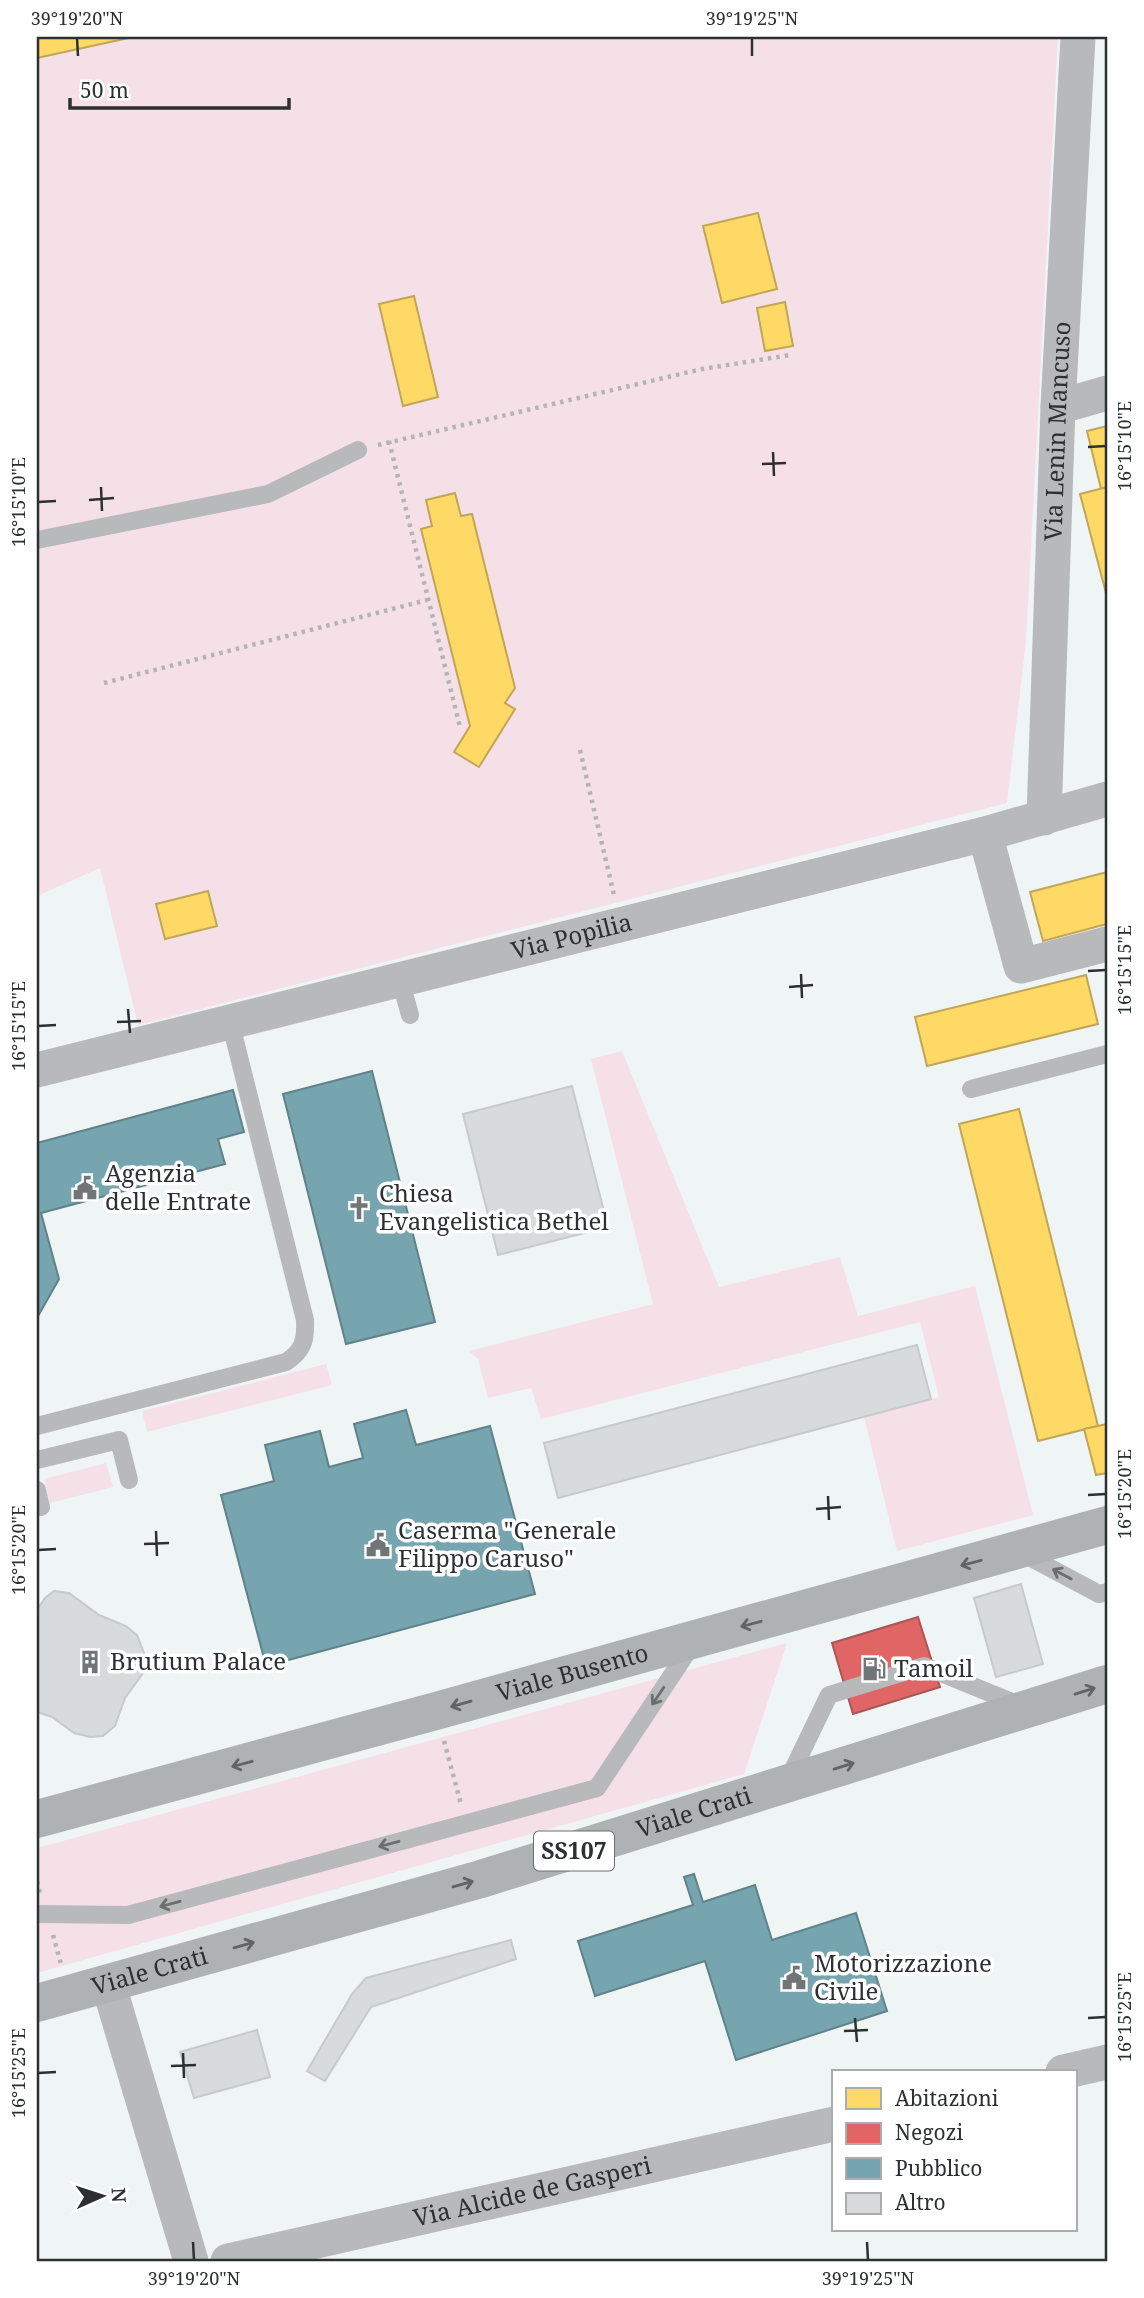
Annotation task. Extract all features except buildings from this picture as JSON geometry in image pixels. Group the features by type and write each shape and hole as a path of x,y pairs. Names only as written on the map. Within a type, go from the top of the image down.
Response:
{"main road":[{"name":"Viale Busento","path":"37,1819 1107,1525"},
{"name":"Viale Crati","path":"37,2003 481,1879 1107,1684"}],"street":[{"name":"Via Lenin Mancuso","path":"1044,818 1058,407 1080,40"},
{"path":"1058,407 1107,393"},
{"name":"Via Popilia","path":"37,1070 985,834 1107,799"},
{"path":"985,834 1021,966 1107,944"},
{"path":"108,1983 179,2182 191,2261"},
{"path":"1072,2070 1107,2062"},
{"name":"Via Alcide de Gasperi","path":"228,2261 832,2124"}],"lane":[{"path":"37,540 268,494 358,450"},
{"path":"400,979 410,1015"},
{"path":"37,1426 200,1381 286,1362 303,1347 306,1336 305,1320 230,1021"},
{"path":"971,1089 1107,1054"},
{"path":"37,1460 119,1440 129,1480"},
{"path":"1018,1550 1099,1594 1107,1592"},
{"path":"37,1914 128,1915 597,1788 696,1639"},
{"path":"786,1783 829,1695 841,1691 924,1666 1028,1709"}],"path":[{"path":"358,450 702,369 790,355"},
{"path":"389,442 460,727"},
{"path":"104,682 427,600"},
{"path":"580,750 616,903"},
{"path":"443,1737 466,1823"}],"shaded area":[{"path":"37,37 1058,37 1026,641 1007,803 138,1025 100,868 37,896"},
{"path":"622,1051 719,1287 840,1257 858,1316 975,1286 1033,1515 897,1551 864,1417 939,1397 920,1322 541,1419 531,1388 488,1398 478,1359 469,1351 653,1304 591,1059"},
{"path":"326,1364 332,1385 147,1432 142,1411"},
{"path":"106,1463 113,1487 50,1503 44,1479"},
{"path":"787,1643 744,1774 37,1973 37,1848"}],"place":[{"name":"Agenzia delle Entrate","path":"85,1188"},
{"name":"Chiesa Evangelistica Bethel","path":"359,1208"},
{"name":"Caserma \"Generale Filippo Caruso\"","path":"378,1545"},
{"name":"Brutium Palace","path":"90,1662"},
{"name":"Tamoil","path":"874,1669"},
{"name":"Motorizzazione Civile","path":"794,1978"}]}
